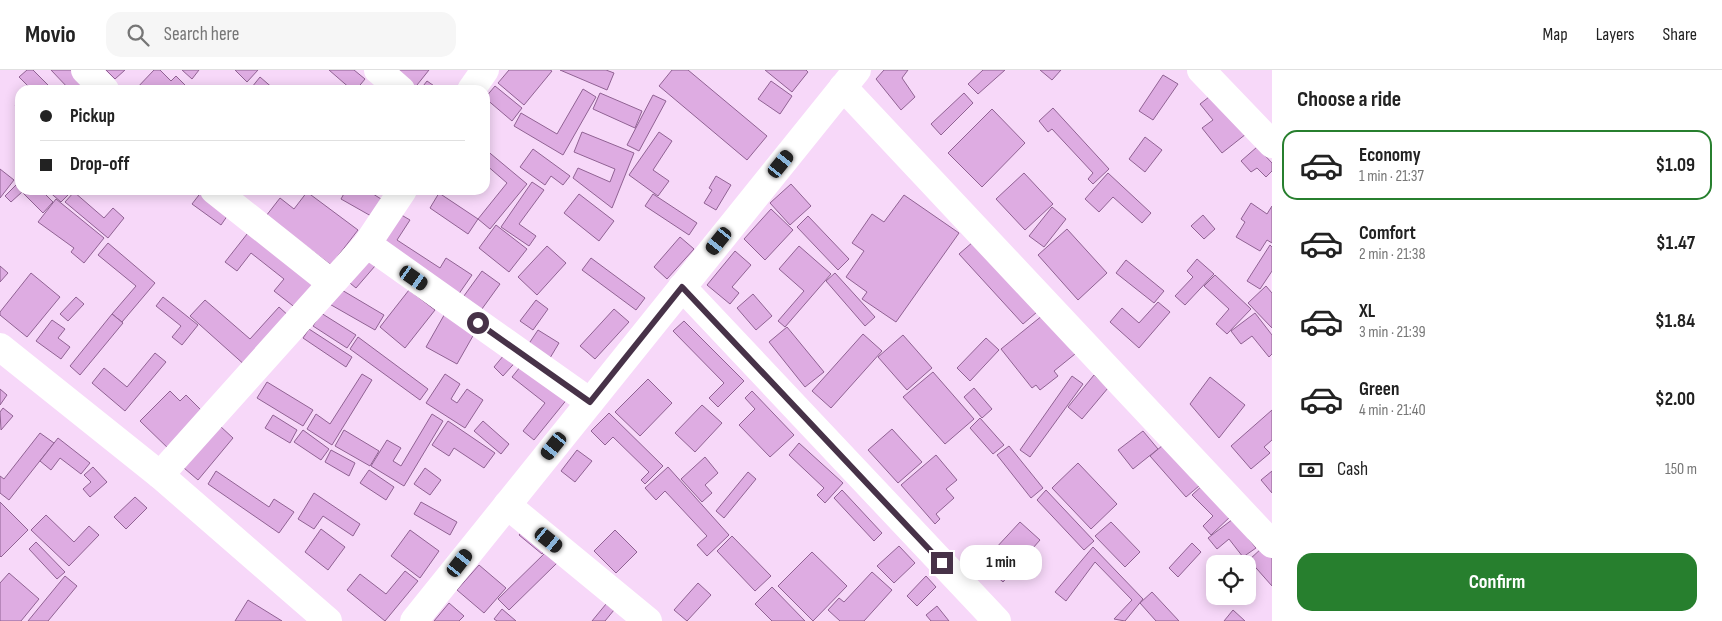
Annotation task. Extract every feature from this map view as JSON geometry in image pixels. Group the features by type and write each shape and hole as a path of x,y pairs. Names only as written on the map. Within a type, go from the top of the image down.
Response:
{"street":[{"path":"84,70 100,85"},
{"path":"378,70 395,85"},
{"path":"474,85 484,70"},
{"path":"1201,70 1272,144"},
{"path":"414,621 850,79 1272,544"},
{"path":"220,195 330,282"},
{"path":"160,475 330,282 367,244 400,195"},
{"path":"367,244 590,402"},
{"path":"682,287 997,621"},
{"path":"0,347 160,475 328,621"},
{"path":"507,505 648,621"}],"building":[{"path":"27,70 33,70 48,85 27,85 19,77"},
{"path":"51,70 79,70 88,85 65,85"},
{"path":"106,70 125,70 115,79"},
{"path":"154,70 160,70 171,81 176,76 185,85 140,85"},
{"path":"182,70 199,70 192,79"},
{"path":"235,70 258,70 247,82"},
{"path":"329,70 354,70 365,79 360,85 346,85"},
{"path":"388,70 429,70 417,85 407,85"},
{"path":"509,70 552,71 524,105 498,83"},
{"path":"560,70 606,70 614,73 607,90"},
{"path":"672,70 688,70 767,136 747,160 659,86"},
{"path":"765,70 806,70 808,72 792,92"},
{"path":"884,70 908,70 902,78 915,97 901,110 876,79"},
{"path":"983,70 1005,70 978,94 968,84"},
{"path":"1040,70 1061,70 1052,80"},
{"path":"1163,75 1178,84 1153,120 1139,111"},
{"path":"260,77 269,85 254,85"},
{"path":"427,81 433,85 424,85"},
{"path":"771,81 792,96 780,114 758,99"},
{"path":"495,86 522,108 512,121 490,102 490,92"},
{"path":"583,89 596,97 563,155 514,126 521,113 557,134"},
{"path":"600,93 642,111 635,128 593,109"},
{"path":"964,93 973,103 941,135 931,124"},
{"path":"1214,93 1246,134 1222,153 1202,128 1213,120 1200,104"},
{"path":"653,95 666,101 639,151 627,145"},
{"path":"1053,108 1109,169 1093,184 1088,179 1093,173 1052,129 1048,132 1039,121"},
{"path":"992,109 1025,143 982,187 948,153"},
{"path":"582,132 634,153 612,208 573,178 578,168 610,182 615,169 574,152"},
{"path":"659,132 672,141 653,170 669,181 658,196 629,175"},
{"path":"1145,137 1162,150 1145,172 1129,159"},
{"path":"1257,147 1272,163 1272,171 1266,177 1257,168 1251,172 1241,161"},
{"path":"533,149 570,176 563,185 551,176 545,185 520,167"},
{"path":"490,153 527,184 490,229 478,219 507,183 490,168"},
{"path":"0,169 14,180 0,198"},
{"path":"1024,173 1053,204 1025,230 996,199"},
{"path":"1108,173 1151,213 1142,223 1113,197 1099,212 1085,199"},
{"path":"716,176 731,185 716,210 704,203 712,190 709,188"},
{"path":"532,182 544,190 519,224 536,236 529,246 501,227"},
{"path":"791,184 811,206 790,225 770,203"},
{"path":"15,186 15,195 19,195 11,202 5,196"},
{"path":"579,194 614,221 599,241 564,213"},
{"path":"653,194 697,223 689,235 645,206"},
{"path":"25,195 46,195 53,202 43,213"},
{"path":"53,195 68,195 61,202"},
{"path":"71,195 77,195 104,218 113,208 124,218 108,238 65,202"},
{"path":"199,195 207,195 230,212 221,225 192,204"},
{"path":"305,195 311,195 358,230 331,265 266,216 280,198 294,209"},
{"path":"343,195 375,195 381,199 371,216 341,199"},
{"path":"438,195 442,195 478,219 468,234 430,208"},
{"path":"904,195 959,233 896,322 862,299 867,292 846,277 864,251 852,243 872,214 884,222"},
{"path":"56,199 104,238 84,263 71,252 74,248 38,222"},
{"path":"1251,203 1267,214 1272,206 1272,243 1267,240 1260,251 1236,237 1245,222 1241,219"},
{"path":"1052,207 1066,219 1044,247 1029,236"},
{"path":"771,209 793,230 765,260 744,239"},
{"path":"398,213 410,220 397,240 440,268 446,258 472,275 456,298 377,245"},
{"path":"1203,215 1215,229 1204,239 1191,226"},
{"path":"808,216 849,259 838,270 797,227"},
{"path":"496,225 527,249 509,272 479,248"},
{"path":"251,229 318,283 297,309 274,291 284,279 251,253 237,271 225,262"},
{"path":"1067,229 1107,273 1078,300 1038,255"},
{"path":"680,237 694,249 667,279 654,267"},
{"path":"973,242 1037,312 1023,324 959,254"},
{"path":"108,243 155,283 122,322 112,314 136,286 98,255"},
{"path":"1270,245 1272,247 1272,271 1260,289 1247,281"},
{"path":"547,246 566,263 537,295 518,277"},
{"path":"799,246 831,274 785,327 778,321 804,291 779,269"},
{"path":"735,251 751,265 732,287 739,293 730,304 707,285"},
{"path":"364,256 375,266 356,288 345,279"},
{"path":"591,258 645,298 636,310 582,270"},
{"path":"1197,259 1214,274 1185,305 1175,296 1193,277 1187,271"},
{"path":"1126,260 1164,291 1154,303 1116,273"},
{"path":"0,266 8,273 0,282"},
{"path":"482,271 500,284 479,313 461,300"},
{"path":"31,273 60,297 27,337 0,315 0,312"},
{"path":"835,273 875,317 865,326 826,281"},
{"path":"1215,275 1251,309 1227,334 1216,324 1229,309 1204,286"},
{"path":"335,286 384,315 375,330 326,302"},
{"path":"1266,286 1272,293 1272,328 1248,303"},
{"path":"409,290 435,310 405,348 380,327"},
{"path":"753,294 772,316 756,330 737,308"},
{"path":"76,297 84,304 68,321 60,314"},
{"path":"163,297 198,325 182,345 172,337 181,326 156,306"},
{"path":"205,300 250,339 279,307 291,318 247,367 190,316"},
{"path":"536,300 548,309 533,330 520,321"},
{"path":"1158,302 1170,312 1139,348 1110,322 1122,308 1139,323"},
{"path":"614,309 629,322 595,359 580,346"},
{"path":"447,310 478,327 457,364 426,347"},
{"path":"321,313 356,335 347,348 313,326"},
{"path":"1255,313 1272,335 1272,354 1269,357 1252,336 1241,344 1231,331"},
{"path":"112,314 123,323 80,375 70,366"},
{"path":"1043,315 1075,354 1054,371 1058,376 1040,390 1036,385 1032,388 1001,349"},
{"path":"52,320 65,329 58,338 70,347 61,359 36,341"},
{"path":"684,321 744,381 718,407 709,398 724,383 673,331"},
{"path":"787,327 824,372 805,387 769,342"},
{"path":"309,329 352,357 346,367 303,338"},
{"path":"538,330 559,343 550,358 528,345"},
{"path":"863,334 882,351 831,408 812,391"},
{"path":"903,335 932,368 907,390 878,357"},
{"path":"358,337 428,389 420,400 350,349"},
{"path":"986,338 999,350 970,381 957,368"},
{"path":"509,349 519,358 503,376 494,367"},
{"path":"155,353 166,362 125,411 92,383 104,368 127,387"},
{"path":"524,362 568,398 534,440 523,431 545,403 512,377"},
{"path":"933,372 974,419 945,444 903,397"},
{"path":"362,374 372,380 332,445 307,429 316,414 330,424"},
{"path":"445,374 460,384 451,399 457,403 467,389 483,400 465,428 426,403"},
{"path":"1094,375 1108,388 1082,419 1068,407"},
{"path":"1072,376 1083,384 1030,457 1020,450"},
{"path":"1210,377 1245,405 1219,438 1190,404"},
{"path":"648,379 672,403 640,436 615,412"},
{"path":"267,382 313,410 303,426 257,398"},
{"path":"974,388 992,409 982,418 964,397"},
{"path":"0,389 7,395 0,405"},
{"path":"170,391 180,401 186,395 208,417 173,453 140,421"},
{"path":"752,391 794,435 770,457 739,425 755,409 745,398"},
{"path":"702,405 722,423 695,452 675,433"},
{"path":"3,408 13,416 1,430 0,412"},
{"path":"1272,410 1272,440 1264,447 1270,453 1251,469 1231,446"},
{"path":"609,413 663,466 645,484 641,480 649,472 613,437 605,445 591,431"},
{"path":"432,414 443,421 404,486 371,466 387,440 401,448 393,461 401,466"},
{"path":"273,415 297,430 290,443 265,428"},
{"path":"980,418 1004,445 993,454 970,428"},
{"path":"448,421 495,453 484,468 454,448 449,456 432,445"},
{"path":"483,421 509,444 501,454 474,431"},
{"path":"220,426 233,438 198,480 184,468"},
{"path":"892,429 922,462 898,483 868,450"},
{"path":"303,430 329,449 321,460 294,442"},
{"path":"344,430 379,451 370,466 335,446"},
{"path":"1143,431 1158,449 1133,469 1118,450"},
{"path":"40,433 54,443 9,500 0,493 0,476 4,479"},
{"path":"58,438 90,463 81,474 60,458 51,470 40,461"},
{"path":"799,443 843,483 825,503 817,495 824,488 789,455"},
{"path":"1163,445 1199,486 1186,497 1150,456"},
{"path":"1009,446 1043,488 1031,498 997,455"},
{"path":"331,450 355,463 349,476 325,462"},
{"path":"577,450 592,461 575,482 561,471"},
{"path":"936,455 957,480 946,489 954,498 936,514 940,519 935,524 901,485"},
{"path":"705,457 718,473 705,485 712,493 702,502 681,479"},
{"path":"1078,463 1117,504 1091,529 1052,488"},
{"path":"93,467 107,482 90,497 83,489 91,482 84,475"},
{"path":"668,467 729,535 707,556 697,545 707,536 665,491 656,500 645,488"},
{"path":"425,468 441,480 430,495 414,484"},
{"path":"369,470 394,487 386,500 360,483"},
{"path":"216,471 269,507 274,499 294,512 279,533 208,484"},
{"path":"1272,471 1272,493 1261,480"},
{"path":"748,472 756,479 724,518 716,511"},
{"path":"1204,484 1232,515 1211,535 1203,526 1213,516 1192,495"},
{"path":"842,490 882,533 874,541 834,498"},
{"path":"1046,490 1094,541 1084,550 1037,500"},
{"path":"314,493 360,524 353,536 323,516 314,529 298,519"},
{"path":"135,497 147,508 126,529 114,517"},
{"path":"0,502 28,530 1,557 0,556"},
{"path":"421,502 457,522 450,535 414,514"},
{"path":"46,515 74,542 89,526 99,535 69,566 31,530"},
{"path":"1233,519 1256,548 1246,555 1241,555 1229,539 1217,549 1208,538"},
{"path":"1020,522 1040,540 1003,582 982,563"},
{"path":"1111,522 1140,552 1125,567 1095,536"},
{"path":"525,528 548,546 542,554 519,535"},
{"path":"321,529 345,547 328,570 305,552"},
{"path":"410,530 439,551 420,578 391,556"},
{"path":"615,530 637,552 616,573 594,551"},
{"path":"732,536 771,576 755,591 717,551"},
{"path":"36,542 65,572 57,579 29,549"},
{"path":"1192,543 1201,552 1178,577 1169,568"},
{"path":"899,546 915,563 894,583 877,566"},
{"path":"1093,547 1143,599 1125,621 1114,619 1132,600 1095,562 1066,601 1055,592"},
{"path":"1263,547 1272,558 1272,586 1256,568 1256,555 1254,555"},
{"path":"546,552 557,563 509,610 498,599"},
{"path":"812,552 847,586 813,621 778,586"},
{"path":"479,565 506,588 484,613 457,590"},
{"path":"405,571 418,581 385,621 347,590 360,574 386,594"},
{"path":"872,572 892,590 864,621 840,621 828,610 839,598 844,602"},
{"path":"9,573 39,599 21,621 0,621 0,583"},
{"path":"65,576 77,586 48,621 28,621"},
{"path":"926,576 936,587 917,606 907,596"},
{"path":"698,583 711,595 687,621 674,610"},
{"path":"772,587 805,621 772,621 755,604"},
{"path":"1152,592 1179,621 1156,621 1140,603"},
{"path":"248,600 282,621 235,621"},
{"path":"449,603 464,616 459,621 434,621"},
{"path":"606,604 614,610 605,621 592,621"},
{"path":"937,606 949,621 931,621 926,615"},
{"path":"502,609 516,621 497,621 494,619"},
{"path":"1233,610 1245,621 1224,621"}],"route":[{"path":"478,323 590,402 682,287 942,563"}]}
